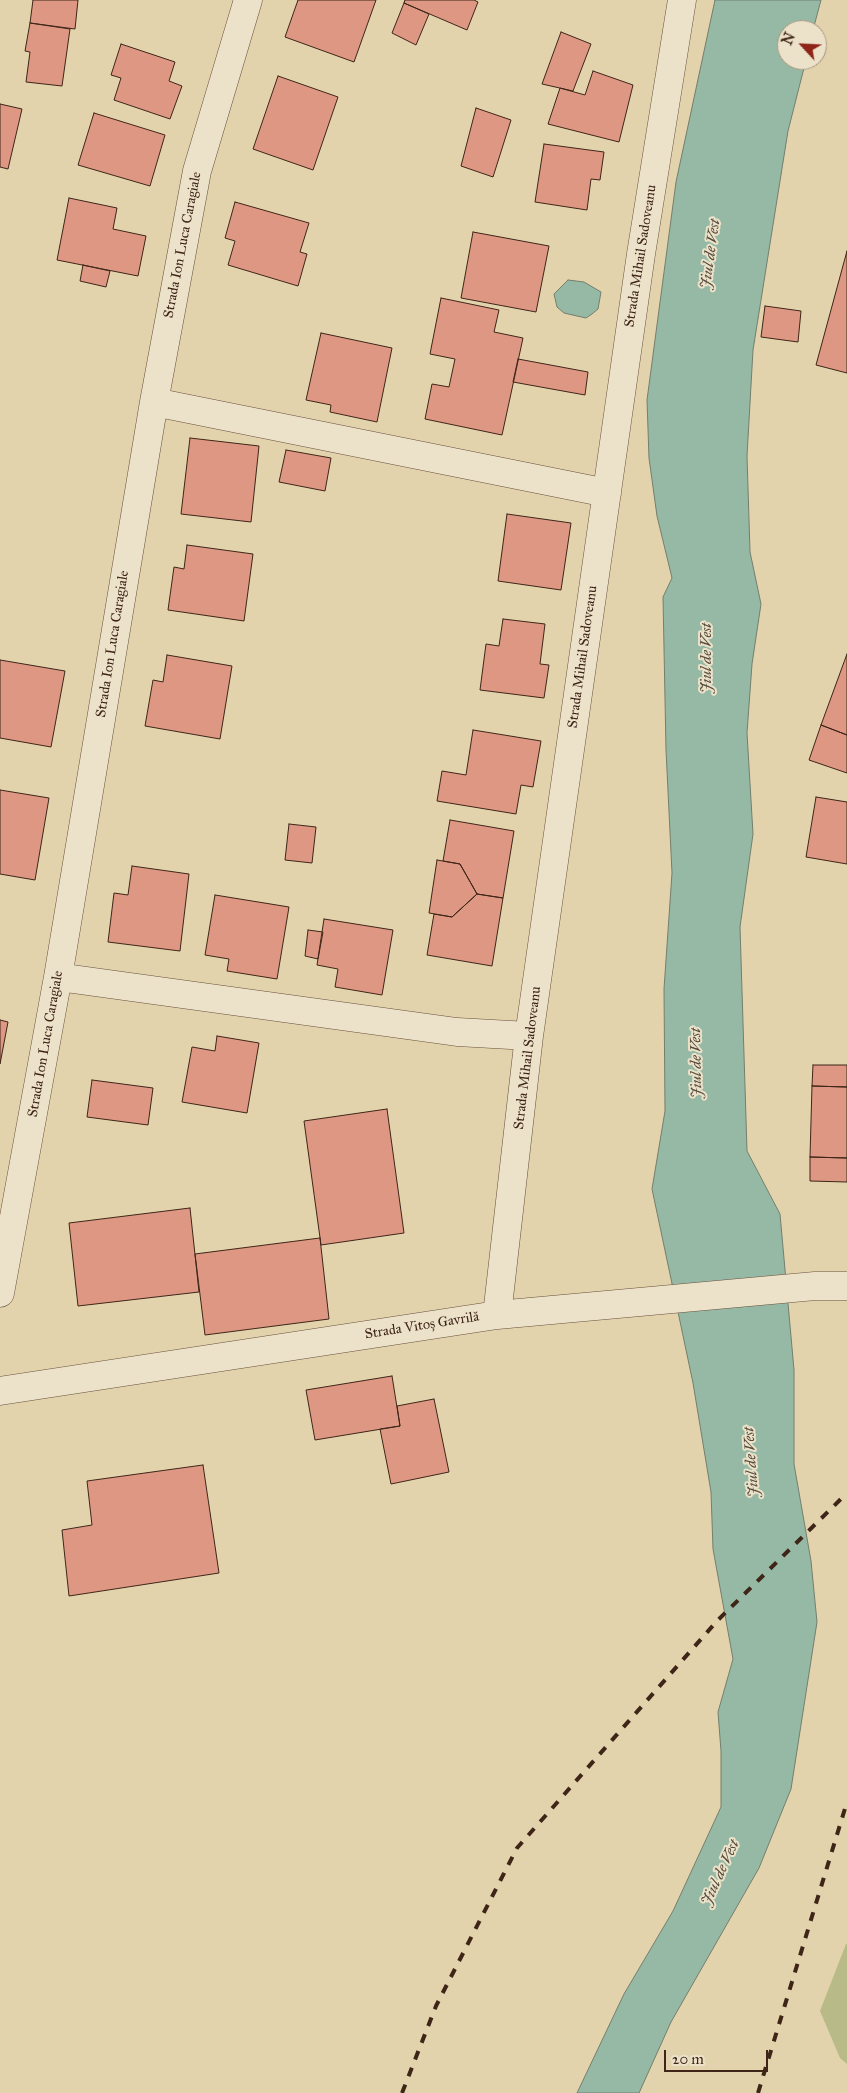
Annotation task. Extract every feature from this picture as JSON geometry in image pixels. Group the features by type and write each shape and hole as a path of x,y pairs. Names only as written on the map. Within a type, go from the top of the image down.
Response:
{"street":[{"name":"Strada Ion Luca Caragiale","path":"0,1293 58,977 154,402 197,171 248,0"},
{"name":"Strada Mihail Sadoveanu","path":"497,1315 529,1036 641,254 682,0"},
{"path":"154,402 607,492"},
{"path":"58,977 457,1032 529,1036"},
{"name":"Strada Vitoș Gavrilă","path":"0,1391 497,1315 815,1286 847,1286"}],"shaded area":[{"path":"846,1944 847,2064 840,2058 820,2011"}],"water":[{"name":"Jiul de Vest","path":"715,0 821,0 816,20 777,20 777,70 803,70 788,131 753,350 747,456 750,552 761,604 752,664 747,733 753,834 740,927 747,1151 780,1214 794,1370 794,1464 811,1561 817,1622 791,1789 759,1868 671,2022 639,2093 577,2093 624,1994 673,1911 721,1807 721,1751 718,1712 733,1659 713,1549 711,1492 693,1383 652,1189 665,1111 664,989 672,873 666,750 663,597 672,578 657,516 649,458 647,400 676,182"},
{"path":"568,280 584,282 601,292 598,309 586,318 564,313 557,307 554,294"}],"building":[{"path":"33,0 78,0 75,29 30,23"},
{"path":"298,0 376,0 354,62 285,37"},
{"path":"405,0 474,0 478,2 467,30 404,3"},
{"path":"404,3 429,14 416,45 392,33"},
{"path":"30,23 70,29 62,86 26,82 30,52 25,51"},
{"path":"561,32 591,44 573,91 542,84"},
{"path":"121,44 175,62 169,81 182,86 170,119 114,100 121,78 111,75"},
{"path":"593,71 633,85 619,142 548,124 560,88 585,95"},
{"path":"278,76 338,97 313,170 253,149"},
{"path":"0,104 22,109 8,169 0,167"},
{"path":"476,108 511,120 493,177 461,166"},
{"path":"94,113 165,135 150,186 78,165"},
{"path":"544,144 604,152 600,180 591,179 587,210 535,202"},
{"path":"69,198 117,208 113,229 146,236 138,276 57,260"},
{"path":"235,202 309,223 300,252 307,254 298,286 228,265 235,241 225,238"},
{"path":"473,232 549,246 536,312 461,298"},
{"path":"847,251 847,373 816,365"},
{"path":"83,265 110,271 106,287 80,281"},
{"path":"441,298 499,310 494,332 523,338 502,435 425,419 432,384 449,387 455,359 430,354"},
{"path":"765,306 801,311 798,342 761,337"},
{"path":"321,333 392,348 377,422 330,412 331,405 306,400"},
{"path":"518,359 588,372 585,395 513,382"},
{"path":"190,438 259,446 251,522 181,514"},
{"path":"286,450 331,458 325,491 279,482"},
{"path":"507,514 571,523 561,590 498,581"},
{"path":"187,545 253,554 244,621 168,610 174,567 184,569"},
{"path":"503,619 545,624 540,664 549,665 544,698 480,690 486,644 499,646"},
{"path":"847,654 847,735 821,725"},
{"path":"167,655 232,666 220,739 145,726 153,680 163,682"},
{"path":"0,660 65,671 51,747 0,738"},
{"path":"821,725 847,735 847,773 809,760"},
{"path":"473,730 541,741 533,787 521,785 516,814 437,801 442,771 466,775"},
{"path":"0,790 49,798 35,880 0,874"},
{"path":"816,797 847,802 847,864 806,857"},
{"path":"450,820 514,831 503,898 477,894 460,864 443,861"},
{"path":"289,824 316,827 312,863 285,860"},
{"path":"437,860 460,864 477,894 452,917 429,913"},
{"path":"132,866 189,874 180,951 108,942 114,893 128,895"},
{"path":"477,894 503,898 492,966 427,955 434,914 452,917"},
{"path":"215,895 289,907 277,979 227,971 229,959 205,955"},
{"path":"324,919 393,930 382,995 335,987 338,969 317,965"},
{"path":"308,930 323,932 318,959 305,956"},
{"path":"0,1020 8,1022 0,1064"},
{"path":"217,1036 259,1043 247,1113 182,1102 192,1047 215,1051"},
{"path":"813,1065 847,1065 847,1087 812,1086"},
{"path":"92,1080 153,1088 148,1125 87,1117"},
{"path":"812,1086 847,1087 847,1158 810,1157"},
{"path":"387,1109 404,1233 321,1245 304,1121"},
{"path":"810,1157 847,1158 847,1182 810,1181"},
{"path":"190,1208 199,1292 78,1306 69,1223"},
{"path":"320,1238 329,1319 205,1335 195,1254"},
{"path":"392,1376 400,1426 315,1440 306,1390"},
{"path":"434,1399 449,1472 391,1484 380,1429 400,1426 397,1406"},
{"path":"203,1465 219,1573 69,1596 62,1530 92,1525 87,1481"}],"railway":[{"path":"402,2093 436,2006 517,1848 717,1621 847,1493"},
{"path":"758,2093 847,1802"}]}
